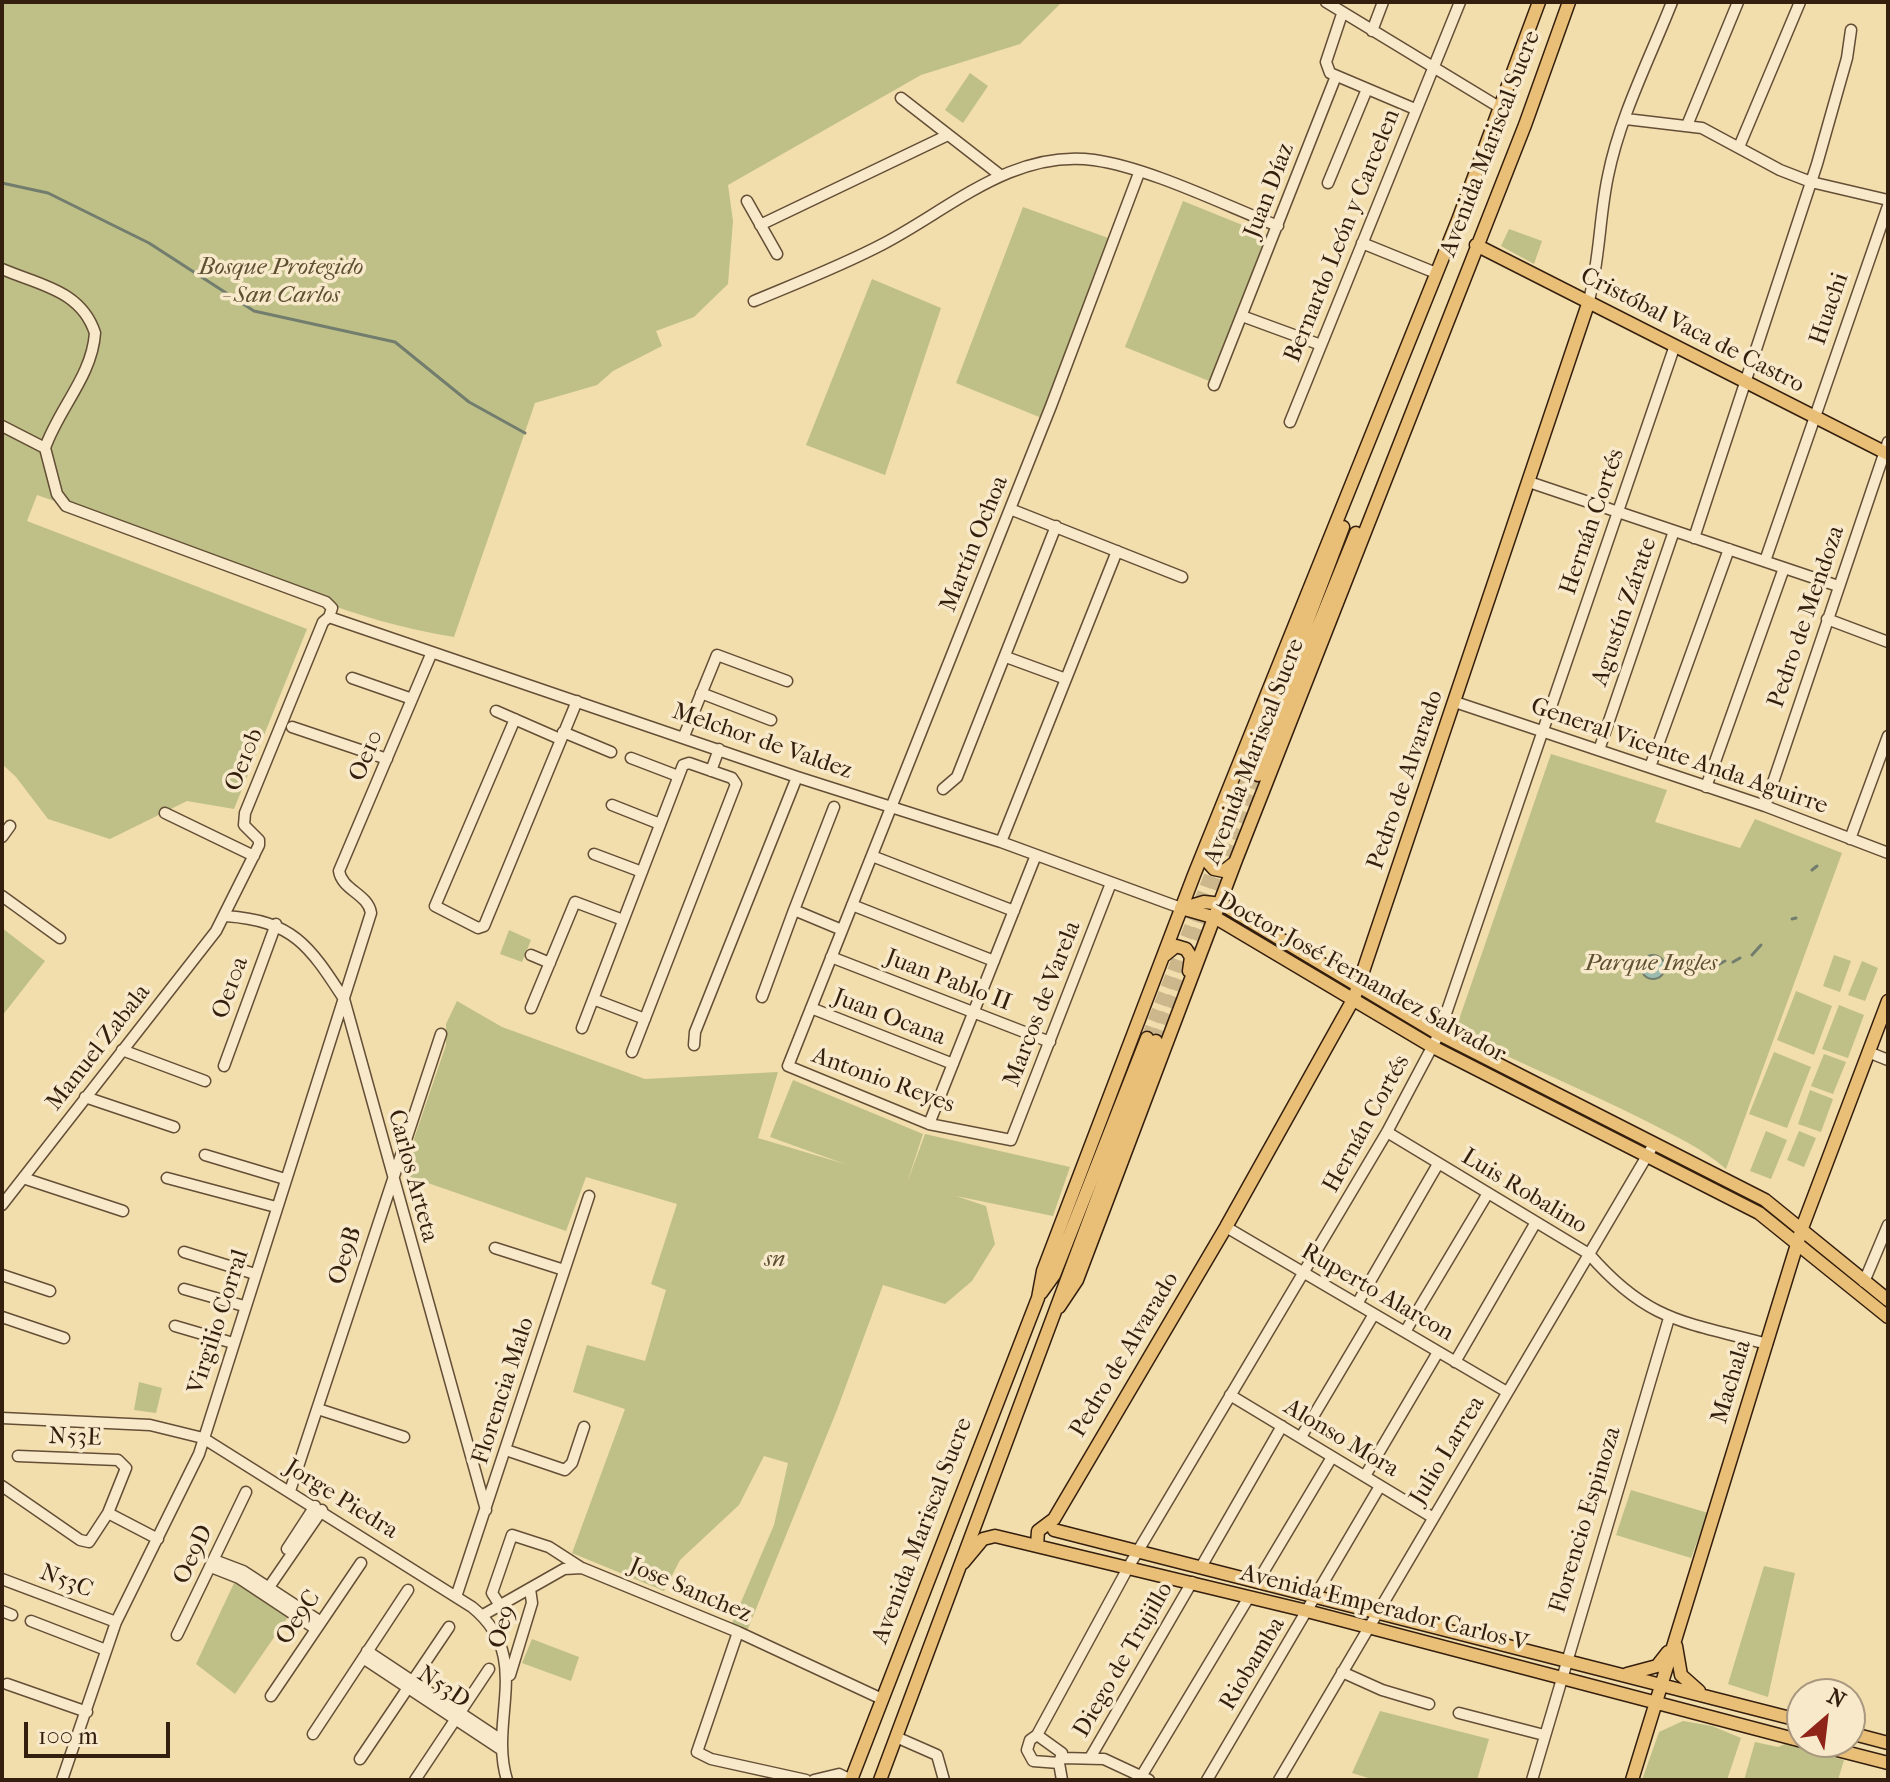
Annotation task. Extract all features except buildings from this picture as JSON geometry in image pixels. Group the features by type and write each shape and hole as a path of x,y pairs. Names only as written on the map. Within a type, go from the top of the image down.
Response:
{"main road":[{"name":"Avenida Mariscal Sucre","path":"851,1780 1038,1298 1043,1271 1181,908 1436,273 1539,2"},
{"name":"Avenida Mariscal Sucre","path":"1059,1307 1077,1280 1186,986 1222,904 1236,860 1569,2"},
{"path":"1530,22 1556,33"},
{"name":"Cristóbal Vaca de Castro","path":"1476,245 1813,418 1887,449"},
{"name":"Pedro de Alvarado","path":"1041,1546 1038,1531 1054,1524 1226,1227 1357,992 1588,304"},
{"name":"Avenida Mariscal Sucre","path":"1356,474 1352,502 1254,773 1344,555 1384,480"},
{"path":"1210,835 1206,855 1209,866 1224,871 1236,860"},
{"name":"Doctor José Fernandez Salvador","path":"1181,908 1204,902 1222,904 1357,992 1433,1047 1759,1213 1888,1317"},
{"name":"Doctor José Fernandez Salvador","path":"1181,908 1216,918 1765,1200 1888,1300"},
{"path":"1162,958 1176,946 1190,952 1186,986"},
{"name":"Machala","path":"1632,1780 1802,1228 1888,1001"},
{"name":"Avenida Mariscal Sucre","path":"880,1780 1059,1307 1065,1279 1151,1039 1054,1275 1038,1298"},
{"name":"Avenida Emperador Carlos V","path":"1054,1524 1138,1551 1786,1717"},
{"name":"Avenida Emperador Carlos V","path":"963,1563 989,1536 1041,1546 1307,1611 1786,1737"},
{"path":"1624,1675 1660,1664 1676,1639"},
{"path":"1676,1639 1681,1675 1706,1696"},
{"path":"1646,1734 1667,1714 1690,1713"},
{"path":"1866,1737 1888,1743"},
{"name":"Avenida Emperador Carlos V","path":"1866,1758 1888,1763"}],"street":[{"path":"1326,2 1499,107"},
{"path":"1372,31 1383,2"},
{"name":"Bernardo León y Carcelen","path":"1290,422 1460,2"},
{"name":"Pedro de Alvarado","path":"1588,304 1598,269 1608,176 1626,119 1672,2"},
{"path":"1688,123 1738,2"},
{"path":"1739,147 1800,2"},
{"name":"Juan Díaz","path":"1214,385 1336,76 1326,68 1326,62 1342,14"},
{"path":"1694,538 1811,182 1847,58 1851,30"},
{"path":"1336,76 1415,109"},
{"path":"1328,183 1367,89"},
{"path":"901,98 1000,175"},
{"path":"1626,119 1688,123 1780,170 1811,182 1888,200"},
{"path":"760,225 948,135"},
{"path":"754,301 866,253 1000,175 1069,158 1097,160 1139,173 1278,226"},
{"name":"Martín Ochoa","path":"788,1066 1010,509 1139,173"},
{"path":"747,201 777,254"},
{"name":"Huachi","path":"1765,561 1888,206"},
{"path":"1362,243 1436,273"},
{"path":"2,269 61,291 79,302 95,333 87,367 52,428 45,448 57,494 66,506 326,602 332,608 329,617"},
{"path":"1242,316 1321,345"},
{"name":"Hernán Cortés","path":"1037,1735 1129,1566 1387,1132 1439,1034 1674,348"},
{"path":"2,426 45,448"},
{"name":"Pedro de Mendoza","path":"1765,806 1887,449"},
{"path":"1529,482 1838,586"},
{"path":"1010,509 1182,577"},
{"path":"943,789 957,777 1056,526"},
{"name":"Agustín Zárate","path":"1599,750 1674,531"},
{"path":"1650,767 1729,549"},
{"path":"1001,842 1117,551"},
{"path":"1706,787 1784,568"},
{"name":"Melchor de Valdez","path":"329,617 797,777 1001,842 1181,908"},
{"name":"Oe10b","path":"254,856 259,840 244,825 245,813 323,622 329,617"},
{"path":"1827,619 1888,642"},
{"name":"Oe10","path":"340,876 432,652"},
{"path":"684,736 717,655 787,681"},
{"path":"1006,657 1066,679"},
{"path":"352,678 412,699"},
{"path":"701,693 771,720"},
{"path":"515,719 435,906 478,928 484,926 577,701"},
{"name":"General Vicente Anda Aguirre","path":"1455,702 1765,806 1888,853"},
{"path":"496,711 611,752"},
{"path":"292,727 387,759"},
{"path":"1850,839 1888,736"},
{"path":"711,771 719,749"},
{"path":"631,758 678,776"},
{"path":"582,1028 685,763 732,778 736,784 632,1052"},
{"path":"694,1045 695,1032 797,777"},
{"path":"612,805 660,824"},
{"path":"762,997 834,807"},
{"path":"165,813 254,856 226,916 276,924"},
{"path":"2,837 10,826"},
{"path":"594,854 642,872"},
{"path":"929,1124 1036,855"},
{"path":"872,856 1014,911"},
{"name":"Virgilio Corral","path":"62,1780 116,1622 158,1539 203,1438 371,913 368,904 340,876"},
{"name":"Marcos de Varela","path":"1011,1140 1111,883"},
{"path":"2,896 60,938"},
{"path":"531,1008 575,902 623,920"},
{"path":"852,905 994,961"},
{"path":"794,910 842,930"},
{"name":"Manuel Zabala","path":"2,1205 226,916"},
{"name":"Carlos Arteta","path":"276,924 300,941 344,999 392,1181 486,1510"},
{"name":"Oe10a","path":"224,1066 276,924"},
{"path":"531,955 550,963"},
{"name":"Juan Pablo II","path":"831,957 1050,1042"},
{"path":"593,999 645,1019"},
{"name":"Juan Ocana","path":"811,1008 953,1064"},
{"name":"Oe9B","path":"290,1491 441,1034"},
{"path":"122,1050 205,1081"},
{"path":"1868,1052 1888,1060"},
{"name":"Antonio Reyes","path":"788,1066 929,1124 1011,1140"},
{"path":"85,1097 174,1127"},
{"name":"Luis Robalino","path":"1387,1132 1589,1254 1612,1281 1646,1307 1669,1318 1767,1344"},
{"name":"Julio Larrea","path":"1279,1780 1654,1144"},
{"path":"205,1155 285,1179"},
{"path":"1357,1304 1438,1164"},
{"path":"23,1178 123,1211"},
{"path":"167,1178 276,1207"},
{"path":"1405,1332 1488,1193"},
{"name":"Florencia Malo","path":"456,1597 589,1196"},
{"path":"1455,1362 1536,1222"},
{"name":"Ruperto Alarcon","path":"1226,1227 1507,1392"},
{"path":"1864,1282 1888,1227"},
{"path":"495,1248 564,1270"},
{"path":"184,1252 255,1274"},
{"path":"2,1275 50,1291"},
{"path":"184,1289 244,1306"},
{"path":"1301,1437 1374,1314"},
{"path":"2,1317 64,1338"},
{"name":"Florencio Espinoza","path":"1532,1780 1559,1677 1669,1318"},
{"path":"175,1326 233,1343"},
{"path":"1365,1476 1438,1352"},
{"name":"Alonso Mora","path":"1230,1395 1432,1517"},
{"path":"318,1409 404,1437"},
{"name":"Jorge Piedra","path":"2,1418 150,1425 203,1438 319,1508 483,1615 501,1648 509,1677 502,1745 507,1780"},
{"name":"Diego de Trujillo","path":"1201,1567 1282,1426"},
{"path":"506,1450 565,1470 572,1463 584,1427"},
{"name":"N53E","path":"18,1456 118,1460 126,1468 108,1513"},
{"path":"1258,1581 1332,1457"},
{"path":"2,1486 80,1540 89,1542 108,1513 158,1539"},
{"name":"Riobamba","path":"1207,1780 1380,1486"},
{"name":"Oe9D","path":"177,1635 246,1492"},
{"path":"264,1590 319,1508"},
{"name":"Jose Sanchez","path":"501,1607 492,1590 512,1535 549,1547 582,1568 738,1632 882,1699"},
{"path":"212,1563 264,1590 318,1626"},
{"name":"Oe9C","path":"271,1696 361,1563"},
{"path":"483,1615 564,1569 582,1568"},
{"name":"N53C","path":"2,1579 116,1622"},
{"name":"Diego de Trujillo","path":"1090,1758 1192,1582"},
{"name":"Oe9","path":"509,1677 532,1603 530,1589"},
{"path":"313,1734 408,1590"},
{"path":"1060,1760 1059,1750 1037,1735 1027,1746 1028,1756 1033,1761 1060,1760 1090,1758 1118,1764 1145,1778 1249,1597"},
{"path":"31,1621 106,1650"},
{"path":"360,1759 449,1627"},
{"path":"738,1632 697,1752 711,1759 806,1780"},
{"name":"N53D","path":"365,1655 502,1745"},
{"path":"415,1780 489,1669"},
{"path":"1342,1672 1382,1690 1429,1704"},
{"path":"7,1684 87,1712"},
{"path":"1459,1713 1544,1735"},
{"path":"896,1737 937,1755 944,1780"},
{"name":"Diego de Trujillo","path":"1060,1760 1062,1780"},
{"path":"814,1780 836,1774 851,1780"}],"green space":[{"name":"Bosque Protegido - San Carlos","path":"2,2 1062,2 1020,44 921,75 728,185 733,221 728,284 694,317 656,331 662,346 613,371 597,385 535,403 454,637 415,630 343,609 153,535 37,495 27,521 307,629 234,809 187,801 110,839 48,819 2,764"},
{"path":"970,73 988,86 963,123 945,110"},
{"path":"1183,201 1267,235 1209,381 1125,347"},
{"path":"1023,207 1111,239 1044,419 956,383"},
{"path":"1509,229 1542,241 1534,264 1501,246"},
{"path":"872,279 941,308 885,475 806,445"},
{"name":"Parque Ingles","path":"1551,754 1667,790 1655,822 1740,848 1755,819 1842,853 1726,1169 1698,1149 1622,1109 1455,1031"},
{"path":"2,928 45,961 2,1016"},
{"path":"509,930 531,940 522,962 500,954"},
{"path":"1834,955 1851,961 1840,992 1823,986"},
{"path":"1862,961 1878,968 1865,1001 1848,995"},
{"path":"1796,991 1832,1006 1814,1055 1777,1040"},
{"name":"sn","path":"457,1001 502,1027 645,1079 778,1072 758,1138 845,1164 770,1137 793,1080 923,1134 907,1183 925,1134 1070,1167 1053,1216 956,1196 986,1206 995,1244 972,1281 945,1304 883,1285 837,1410 747,1631 732,1623 774,1525 788,1463 764,1456 739,1505 680,1560 664,1591 572,1553 625,1409 573,1392 587,1345 645,1361 666,1290 651,1284 677,1204 586,1177 566,1231 402,1174 446,1045 446,1024"},
{"path":"1839,1005 1864,1015 1848,1058 1822,1049"},
{"path":"1774,1052 1811,1067 1787,1128 1749,1114"},
{"path":"1824,1054 1846,1062 1833,1094 1811,1086"},
{"path":"1810,1090 1833,1099 1821,1132 1798,1124"},
{"path":"1766,1131 1787,1140 1771,1179 1750,1171"},
{"path":"1799,1131 1816,1138 1804,1167 1787,1160"},
{"path":"139,1382 162,1388 156,1413 134,1410"},
{"path":"1631,1490 1708,1513 1691,1558 1616,1535"},
{"path":"1764,1566 1795,1573 1768,1697 1728,1684"},
{"path":"235,1581 288,1617 235,1694 196,1664"},
{"path":"532,1639 579,1657 571,1681 522,1663"},
{"path":"1380,1711 1489,1739 1477,1780 1375,1780 1352,1773"},
{"path":"1683,1721 1712,1726 1741,1738 1727,1780 1642,1780 1659,1732"},
{"path":"1755,1742 1778,1747 1786,1744 1786,1758 1844,1760 1838,1780 1744,1780"}],"shaded area":[{"path":"1653,955 1664,962 1665,967 1658,978 1653,979 1642,972 1641,967 1648,956"}],"waterway":[{"path":"2,183 48,193 149,243 254,311 395,342 469,402 525,433"},
{"path":"1812,870 1817,866"},
{"path":"1792,919 1796,918"},
{"path":"1752,955 1761,945"},
{"path":"1733,962 1740,958"},
{"path":"1714,967 1725,961"},
{"path":"1702,971 1706,969"}],"tunnel":[{"path":"1147,1038 1250,772"},
{"path":"1156,1041 1258,775"}]}
